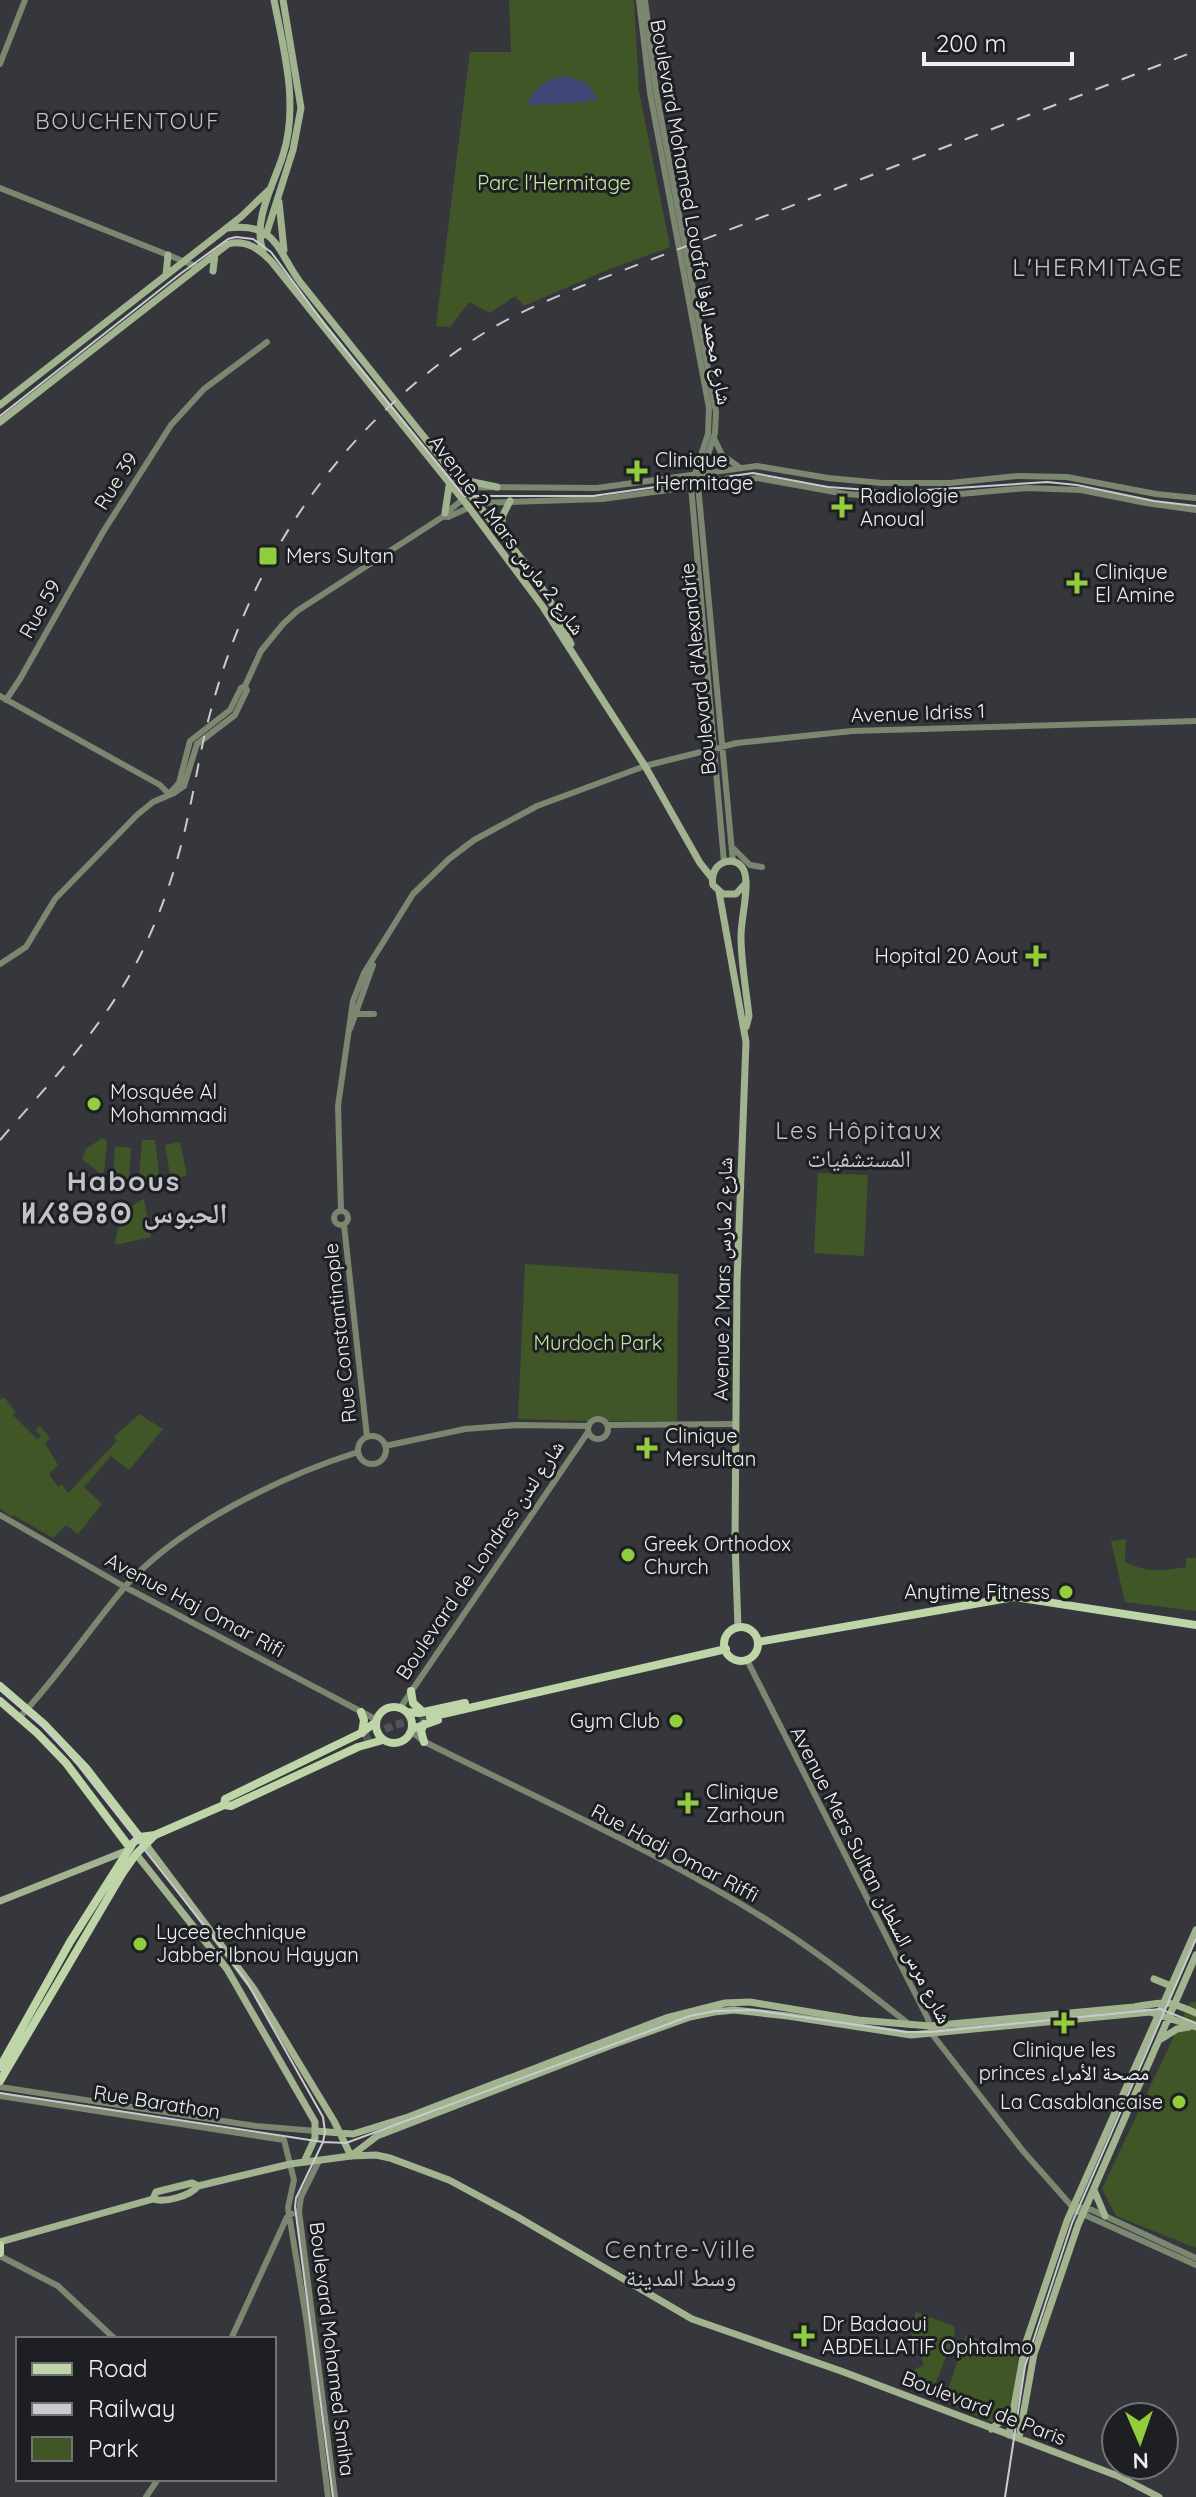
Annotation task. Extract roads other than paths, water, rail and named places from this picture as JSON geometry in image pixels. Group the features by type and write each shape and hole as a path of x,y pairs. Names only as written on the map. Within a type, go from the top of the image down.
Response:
{"main road":[{"path":"0,422 215,254 235,242 256,244 275,190 291,115 274,0"},
{"path":"0,405 275,190 293,150 301,108 283,0"},
{"path":"275,190 286,261"},
{"path":"227,228 245,226 263,231"},
{"name":"Avenue 2 Mars شارع 2 مارس","path":"263,231 278,244 308,292 503,533 552,604 573,650"},
{"name":"Avenue 2 Mars شارع 2 مارس","path":"256,244 465,503 573,650"},
{"path":"213,271 215,254"},
{"path":"166,275 168,255"},
{"path":"458,479 497,487"},
{"path":"444,514 450,494 449,484"},
{"path":"503,533 502,517 510,501"},
{"path":"573,650 714,886 719,892 734,894 745,884 745,872 728,862 715,869 712,878"},
{"path":"689,842 706,865 715,869"},
{"name":"Avenue 2 Mars شارع 2 مارس","path":"738,1628 735,1542 737,1268 746,1027 749,1016 741,933 745,884"},
{"name":"Avenue 2 Mars شارع 2 مارس","path":"719,892 741,1016 746,1027"},
{"path":"758,1642 1014,1597 1135,1616 1139,1611 1196,1625"},
{"path":"738,1628 752,1631 758,1642 756,1652 747,1660 735,1659 726,1649 727,1635 738,1628"},
{"path":"2,1900 127,1849 140,1837 155,1835 224,1805 230,1807 358,1747 383,1740 398,1743 407,1739 426,1717 573,1679 580,1682 726,1649"},
{"path":"0,1686 86,1768 254,1989 334,2121 351,2156"},
{"path":"411,1691 413,1703 426,1717"},
{"path":"0,1701 66,1763 127,1849 136,1854 227,1969 315,2122 313,2145 304,2162"},
{"path":"224,1805 225,1799 362,1736 385,1710 404,1710 426,1717"},
{"path":"404,1710 412,1720 412,1730"},
{"path":"361,1712 364,1720 362,1736"},
{"path":"424,1742 421,1731 426,1717"},
{"path":"377,1721 377,1731 383,1740"},
{"path":"0,2081 118,1872 155,1835"},
{"path":"4,2064 92,1920 127,1849"},
{"path":"1009,2435 1025,2345 1073,2206 1196,1930"},
{"path":"1019,2438 1034,2354 1084,2211 1196,1955"},
{"path":"1154,1979 1171,1986"},
{"path":"0,2255 0,2243 153,2199 156,2192 192,2183 198,2186 290,2164 351,2156 377,2136 612,2045 707,2013 753,2012 911,2035 1164,2001 1196,2013"},
{"path":"316,2131 341,2135 364,2131 666,2018 715,2005 750,2002 931,2030 1158,2013 1196,2028"},
{"path":"1155,2048 1172,2031 1196,2028"},
{"path":"334,2121 344,2127 364,2131"},
{"name":"Boulevard de Paris","path":"351,2156 383,2156 449,2180 692,2319 1019,2438 1118,2476 1159,2497"},
{"path":"1094,2190 1105,2216"},
{"path":"991,2429 1012,2413"}],"street":[{"path":"0,64 25,0"},
{"name":"Boulevard Mohamed Louafa شارع محمد الوفا","path":"642,0 656,91 714,396 717,428 702,473"},
{"name":"Boulevard Mohamed Louafa شارع محمد الوفا","path":"642,0 641,32 650,93 709,408 708,434 694,474"},
{"path":"0,188 198,267"},
{"name":"Rue 39","path":"78,575 141,468 186,406 267,342"},
{"path":"714,438 722,455 739,467"},
{"path":"465,503 467,490 497,487 597,488 763,466 828,478 882,483 950,483 1017,476 1067,477 1156,494 1196,498"},
{"name":"Boulevard d'Alexandrie","path":"694,486 702,473"},
{"name":"Boulevard d'Alexandrie","path":"694,474 698,584 732,847 728,862"},
{"path":"0,964 26,947 58,895 142,810 184,786 197,744 240,709 247,690 245,686 261,651 289,617 465,503 602,499 757,478 846,494 916,498 1027,488 1062,489 1196,510"},
{"name":"Rue 59","path":"3,698 20,679 78,575"},
{"path":"3,698 152,781 169,794"},
{"name":"Avenue Idriss 1","path":"364,982 389,930 413,894 449,859 474,840 537,806 645,766 719,746 852,731 1196,721"},
{"name":"Boulevard d'Alexandrie","path":"719,746 728,862"},
{"path":"152,781 158,800"},
{"path":"732,847 746,862 762,867"},
{"path":"349,1030 364,982"},
{"path":"349,1030 350,1014 364,982"},
{"path":"356,1014 374,1014"},
{"name":"Rue Constantinople","path":"349,1030 340,1080 341,1210 335,1222 338,1226 344,1225 367,1437"},
{"path":"588,1429 597,1419 607,1425 736,1424"},
{"path":"385,1446 465,1429 571,1424 588,1429 593,1438 601,1438 607,1432 607,1425"},
{"path":"571,1424 578,1430 580,1442"},
{"name":"Boulevard de Londres شارع لندن","path":"404,1710 411,1691 588,1429"},
{"path":"367,1437 378,1438 385,1446 385,1455 377,1463 365,1461 358,1452 361,1442 367,1437"},
{"path":"19,1718 125,1587 176,1542 292,1475 358,1452"},
{"name":"Avenue Haj Omar Rifi","path":"0,1515 125,1587 377,1721"},
{"name":"Avenue Mers Sultan شارع مرس السلطان","path":"747,1660 931,2030 1023,2151 1066,2201 1084,2211"},
{"name":"Rue Hadj Omar Riffi","path":"412,1730 424,1742 713,1888 833,1965 910,2025"},
{"path":"0,2087 256,2126 316,2131"},
{"name":"Rue Barathon","path":"0,2096 279,2138 285,2142 290,2164"},
{"name":"Boulevard Mohamed Smiha","path":"319,2161 301,2197 299,2211 335,2497"},
{"path":"294,2180 304,2162"},
{"name":"Boulevard Mohamed Smiha","path":"290,2164 294,2180 288,2202 289,2214 328,2497"},
{"path":"232,2337 289,2214 299,2211"},
{"path":"1084,2211 1105,2216 1196,2258"},
{"path":"1084,2211 1196,2265"},
{"path":"282,2228 292,2229"},
{"path":"0,2255 58,2286 113,2337"}],"water":[{"path":"567,76 588,84 599,102 589,98 589,102 528,105 543,84"}],"tunnel":[{"path":"363,1739 394,1725 430,1717"}],"tram line":[{"path":"0,416 180,274 228,239 236,237 253,239 271,252 326,326 464,496 593,496 753,473 828,487 895,492 1047,482 1196,506"},
{"path":"0,1690 48,1731 77,1764 225,1952 248,1984 323,2117 323,2142 296,2198 295,2207 333,2497"},
{"path":"1005,2497 1025,2366 1072,2223 1196,1939"},
{"path":"0,2093 346,2143 690,2016 715,2011 754,2010 906,2032 1160,2009 1196,2023"}],"railway":[{"path":"0,1140 92,1031 139,958 174,870 211,710 229,652 252,597 279,545 312,495 348,449 389,407 434,368 484,333 544,302 1196,51"}],"place":[{"name":"Clinique Hermitage","path":"637,471"},
{"name":"Radiologie Anoual","path":"842,507"},
{"name":"Mers Sultan","path":"268,556"},
{"name":"Clinique El Amine","path":"1077,583"},
{"name":"Hopital 20 Aout","path":"1036,956"},
{"name":"Mosquée Al Mohammadi","path":"94,1104"},
{"name":"Clinique Mersultan","path":"647,1448"},
{"name":"Greek Orthodox Church","path":"628,1555"},
{"name":"Anytime Fitness","path":"1066,1592"},
{"name":"Gym Club","path":"676,1721"},
{"name":"Clinique Zarhoun","path":"688,1803"},
{"name":"Lycee technique Jabber Ibnou Hayyan","path":"140,1944"},
{"name":"Clinique les princes مصحة الأمراء","path":"1064,2023"},
{"name":"La Casablancaise","path":"1179,2102"},
{"name":"Dr Badaoui ABDELLATIF Ophtalmo","path":"804,2336"}],"district":[{"name":"BOUCHENTOUF","path":"128,121"},
{"name":"L'HERMITAGE","path":"1098,268"},
{"name":"Les Hôpitaux المستشفيات","path":"859,1145"},
{"name":"Habous ⵍⵃⵓⴱⵓⵙ الحبوس","path":"124,1197"},
{"name":"Centre-Ville وسط المدينة","path":"681,2264"}],"park label":[{"name":"Parc l'Hermitage","path":"554,183"},
{"name":"Murdoch Park","path":"598,1343"}]}
